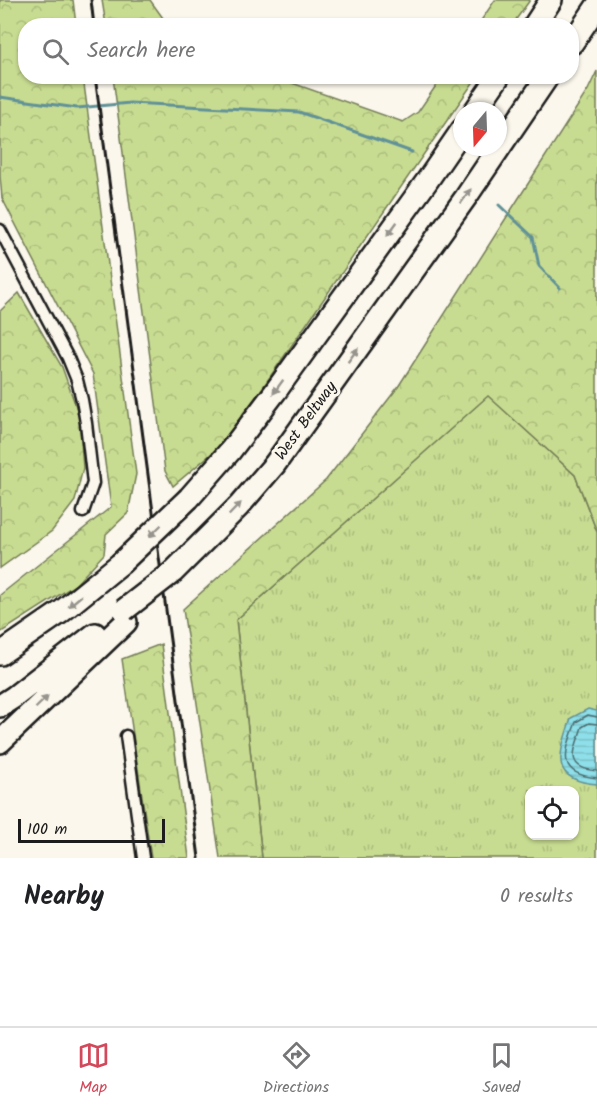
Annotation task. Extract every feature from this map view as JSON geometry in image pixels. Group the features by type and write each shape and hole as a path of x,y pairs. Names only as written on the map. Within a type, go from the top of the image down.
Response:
{"highway":[{"path":"539,18 551,0"},
{"path":"579,33 597,6"},
{"path":"481,102 494,84"},
{"name":"West Beltway","path":"0,706 125,616 239,506 275,464 459,206 543,84"},
{"path":"0,654 61,612 120,564 189,498 231,450 275,392 453,143"},
{"path":"0,742 125,616"}],"street":[{"path":"0,230 68,358 77,380 87,423 93,483 83,512"},
{"path":"126,736 143,858"}],"green space":[{"path":"0,0 73,0 75,18 18,18 18,84 84,84 136,474 128,513 106,534 104,554 75,585 0,633 0,595 111,507 93,374 2,198"},
{"path":"102,0 150,0 163,18 105,18"},
{"path":"495,0 530,0 517,18 483,18"},
{"path":"597,71 597,532 575,475 488,396 236,620 262,858 220,858 183,609 326,480 398,387 588,90"},
{"path":"114,84 295,84 403,122 418,112 437,84 472,84 460,102 453,102 453,112 225,442 173,486 165,471"},
{"path":"19,293 62,367 79,415 83,468 75,501 52,531 0,568 0,311"},
{"path":"488,395 575,475 597,532 597,858 262,858 236,620"},
{"path":"161,644 189,858 151,858 122,659"}],"water":[{"path":"588,709 597,711 597,784 570,777 564,771 561,763 563,743 571,718"}],"waterway":[{"path":"0,97 77,108 130,103 299,112 412,152"},
{"path":"499,205 533,237 539,266 560,288"}],"railway":[{"path":"91,0 93,18"},
{"path":"96,84 199,858"}]}
